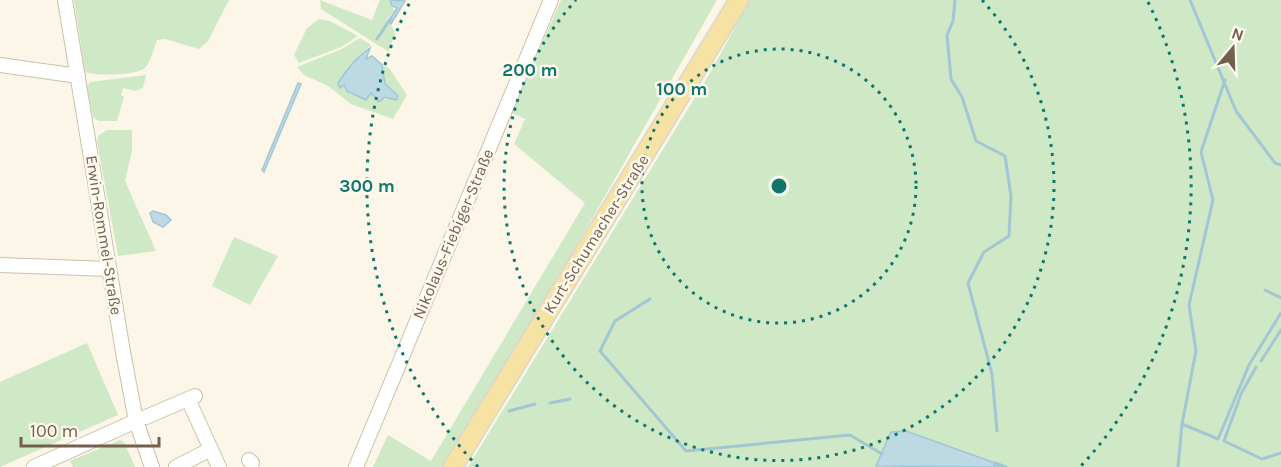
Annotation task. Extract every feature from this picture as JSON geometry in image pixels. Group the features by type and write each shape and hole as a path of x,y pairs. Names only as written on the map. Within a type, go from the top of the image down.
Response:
{"main road":[{"name":"Kurt-Schumacher-Straße","path":"453,467 739,0"}],"street":[{"name":"Erwin-Rommel-Straße","path":"65,0 109,269 146,417 152,467"},
{"name":"Nikolaus-Fiebiger-Straße","path":"356,467 551,0"},
{"path":"0,65 78,76"},
{"path":"0,265 109,269"},
{"path":"34,467 192,398 215,453 176,467"}],"green space":[{"path":"74,0 229,0 208,41 199,49 165,39 157,40 146,67 142,70 107,75 85,72"},
{"path":"320,0 372,20 380,0 389,0 394,11 387,19 395,32 389,52 321,9"},
{"path":"561,0 717,0 569,259 443,467 373,467 388,435 431,461 585,203 514,144 525,119 512,113"},
{"path":"750,0 1281,0 1281,467 999,467 995,463 891,432 878,467 468,467 710,73"},
{"path":"319,19 330,21 358,36 341,47 299,63 294,55 307,28"},
{"path":"360,38 371,45 361,53 340,87 344,85 368,94 390,89 385,84 382,65 389,68 407,95 393,119 351,104 328,86 304,75 297,67 342,49"},
{"path":"146,75 143,88 135,91 123,88 121,95 124,97 117,121 99,121 93,117 87,86 90,82"},
{"path":"107,130 132,130 132,151 125,181 156,251 118,256 97,141 99,135"},
{"path":"234,237 278,256 250,305 212,286"},
{"path":"87,343 118,415 0,467 0,382"},
{"path":"120,440 124,442 135,467 73,467 70,461"}],"water":[{"path":"390,0 405,1 391,24 389,20 397,8 392,6"},
{"path":"370,48 366,59 372,56 382,65 385,84 398,96 396,100 385,97 379,102 371,93 366,100 347,91 344,85 340,88 338,83 345,73 356,59"},
{"path":"298,83 301,84 264,172 262,170"},
{"path":"153,211 166,215 171,220 163,227 153,222 150,213"},
{"path":"906,431 995,463 999,467 876,466 891,432"}],"waterway":[{"path":"955,0 953,21 947,35 951,79 962,97 976,141 1005,156 1011,196 1009,236 984,252 968,283 992,374 997,431"},
{"path":"1190,0 1236,111 1275,163 1281,165"},
{"path":"377,39 391,18"},
{"path":"1178,467 1182,424 1196,351 1189,305 1213,200 1201,152 1225,80"},
{"path":"1265,290 1281,298"},
{"path":"650,299 615,321 600,351 686,451 850,435 882,454"},
{"path":"1182,424 1218,439 1249,365 1281,313"},
{"path":"1261,361 1281,330"},
{"path":"1256,367 1241,394 1224,441 1262,459 1281,453"},
{"path":"550,403 570,399"},
{"path":"509,411 535,404"},
{"path":"995,467 995,463 1006,467"}]}
